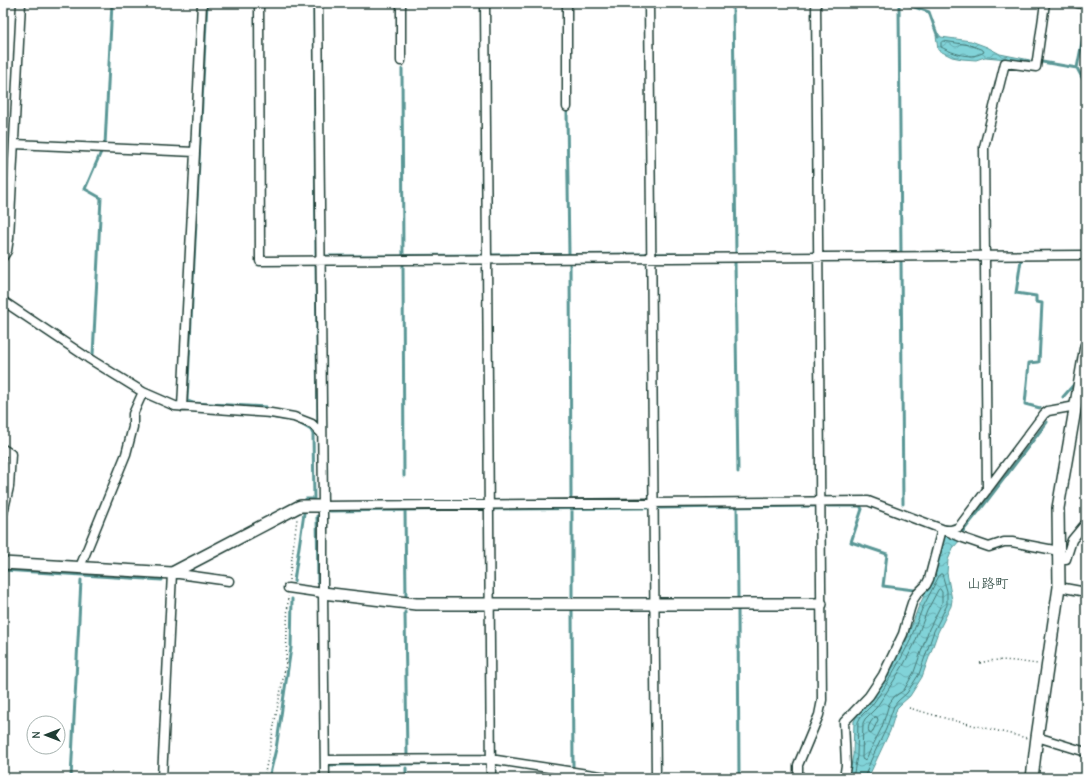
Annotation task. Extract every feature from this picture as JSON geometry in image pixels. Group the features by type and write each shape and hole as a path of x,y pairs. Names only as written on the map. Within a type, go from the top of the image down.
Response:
{"street":[{"path":"3,257 7,251 9,238 21,3"},
{"path":"182,407 202,3"},
{"path":"259,3 260,261 1086,255"},
{"path":"318,3 325,778"},
{"path":"401,3 401,60"},
{"path":"485,3 490,778"},
{"path":"567,3 567,107"},
{"path":"649,3 656,778"},
{"path":"798,778 798,765 822,707 816,3"},
{"path":"987,490 984,147 1005,63 1036,67 1045,3"},
{"path":"1077,3 1086,5"},
{"path":"14,144 194,152"},
{"path":"3,301 88,358 143,392 175,406 271,413 294,417 312,424 322,434"},
{"path":"1032,778 1059,587 1058,508 1076,406 1083,380 1086,346"},
{"path":"80,568 126,454 132,427 133,414 143,392"},
{"path":"945,530 952,530 959,527 1044,414 1048,411 1076,406"},
{"path":"3,450 11,454 9,487 3,513"},
{"path":"172,572 301,506 868,502 989,547 1004,542 1012,542 1066,558 1072,540 1086,523"},
{"path":"844,778 846,766 844,722 869,696 883,675 903,634 913,600 926,585 929,579 945,530"},
{"path":"3,563 172,572 229,581"},
{"path":"162,778 172,572"},
{"path":"1059,587 1086,592"},
{"path":"288,588 416,604 821,604"},
{"path":"1037,738 1086,752"},
{"path":"325,760 490,759 613,778"}],"path":[{"path":"264,778 286,663 288,588 298,507"},
{"path":"980,663 990,660 998,660 1048,665"},
{"path":"909,708 948,719 1037,738"}],"water":[{"path":"938,33 941,37 971,41 1000,54 1030,61 985,57 976,60 952,57 938,50 936,35"},
{"path":"946,536 961,539 953,548 948,560 947,573 952,600 951,606 938,632 922,677 910,696 897,708 890,731 868,778 849,778 853,755 854,721 881,685 906,641 918,608 936,572 943,539"}],"waterway":[{"path":"105,145 112,3"},
{"path":"207,3 187,401 193,403 266,407"},
{"path":"314,3 316,255"},
{"path":"733,3 736,254"},
{"path":"903,3 929,12 938,37"},
{"path":"897,253 901,253 899,6"},
{"path":"1086,22 1077,68 1086,85"},
{"path":"1042,62 1077,68"},
{"path":"402,69 403,255"},
{"path":"567,113 569,254"},
{"path":"93,355 101,198 85,189 101,152"},
{"path":"491,255 647,254"},
{"path":"657,254 717,254"},
{"path":"324,256 482,255"},
{"path":"901,259 903,504"},
{"path":"1021,260 1016,293 1036,296 1036,302 1042,303 1039,362 1029,363 1025,404 1040,408"},
{"path":"735,261 738,472"},
{"path":"570,263 571,497"},
{"path":"403,264 404,476"},
{"path":"316,265 318,426"},
{"path":"1063,397 1076,382"},
{"path":"270,417 290,420"},
{"path":"296,421 311,430 313,434 314,499 306,499 305,501"},
{"path":"959,536 1047,422"},
{"path":"660,508 814,506"},
{"path":"826,506 860,506 862,509 851,542 887,554 883,586 914,590"},
{"path":"737,507 738,598"},
{"path":"494,509 648,508"},
{"path":"330,511 482,509"},
{"path":"572,509 572,598"},
{"path":"405,510 406,597"},
{"path":"294,581 304,513"},
{"path":"317,516 318,583"},
{"path":"3,570 162,580"},
{"path":"71,778 81,580"},
{"path":"269,778 276,749 291,648 292,599"},
{"path":"572,610 573,767"},
{"path":"738,610 739,778"},
{"path":"405,612 407,756"},
{"path":"328,765 484,763"},
{"path":"406,768 406,778"},
{"path":"546,772 586,778"}],"district":[{"name":"山路町","path":"988,583"}]}
